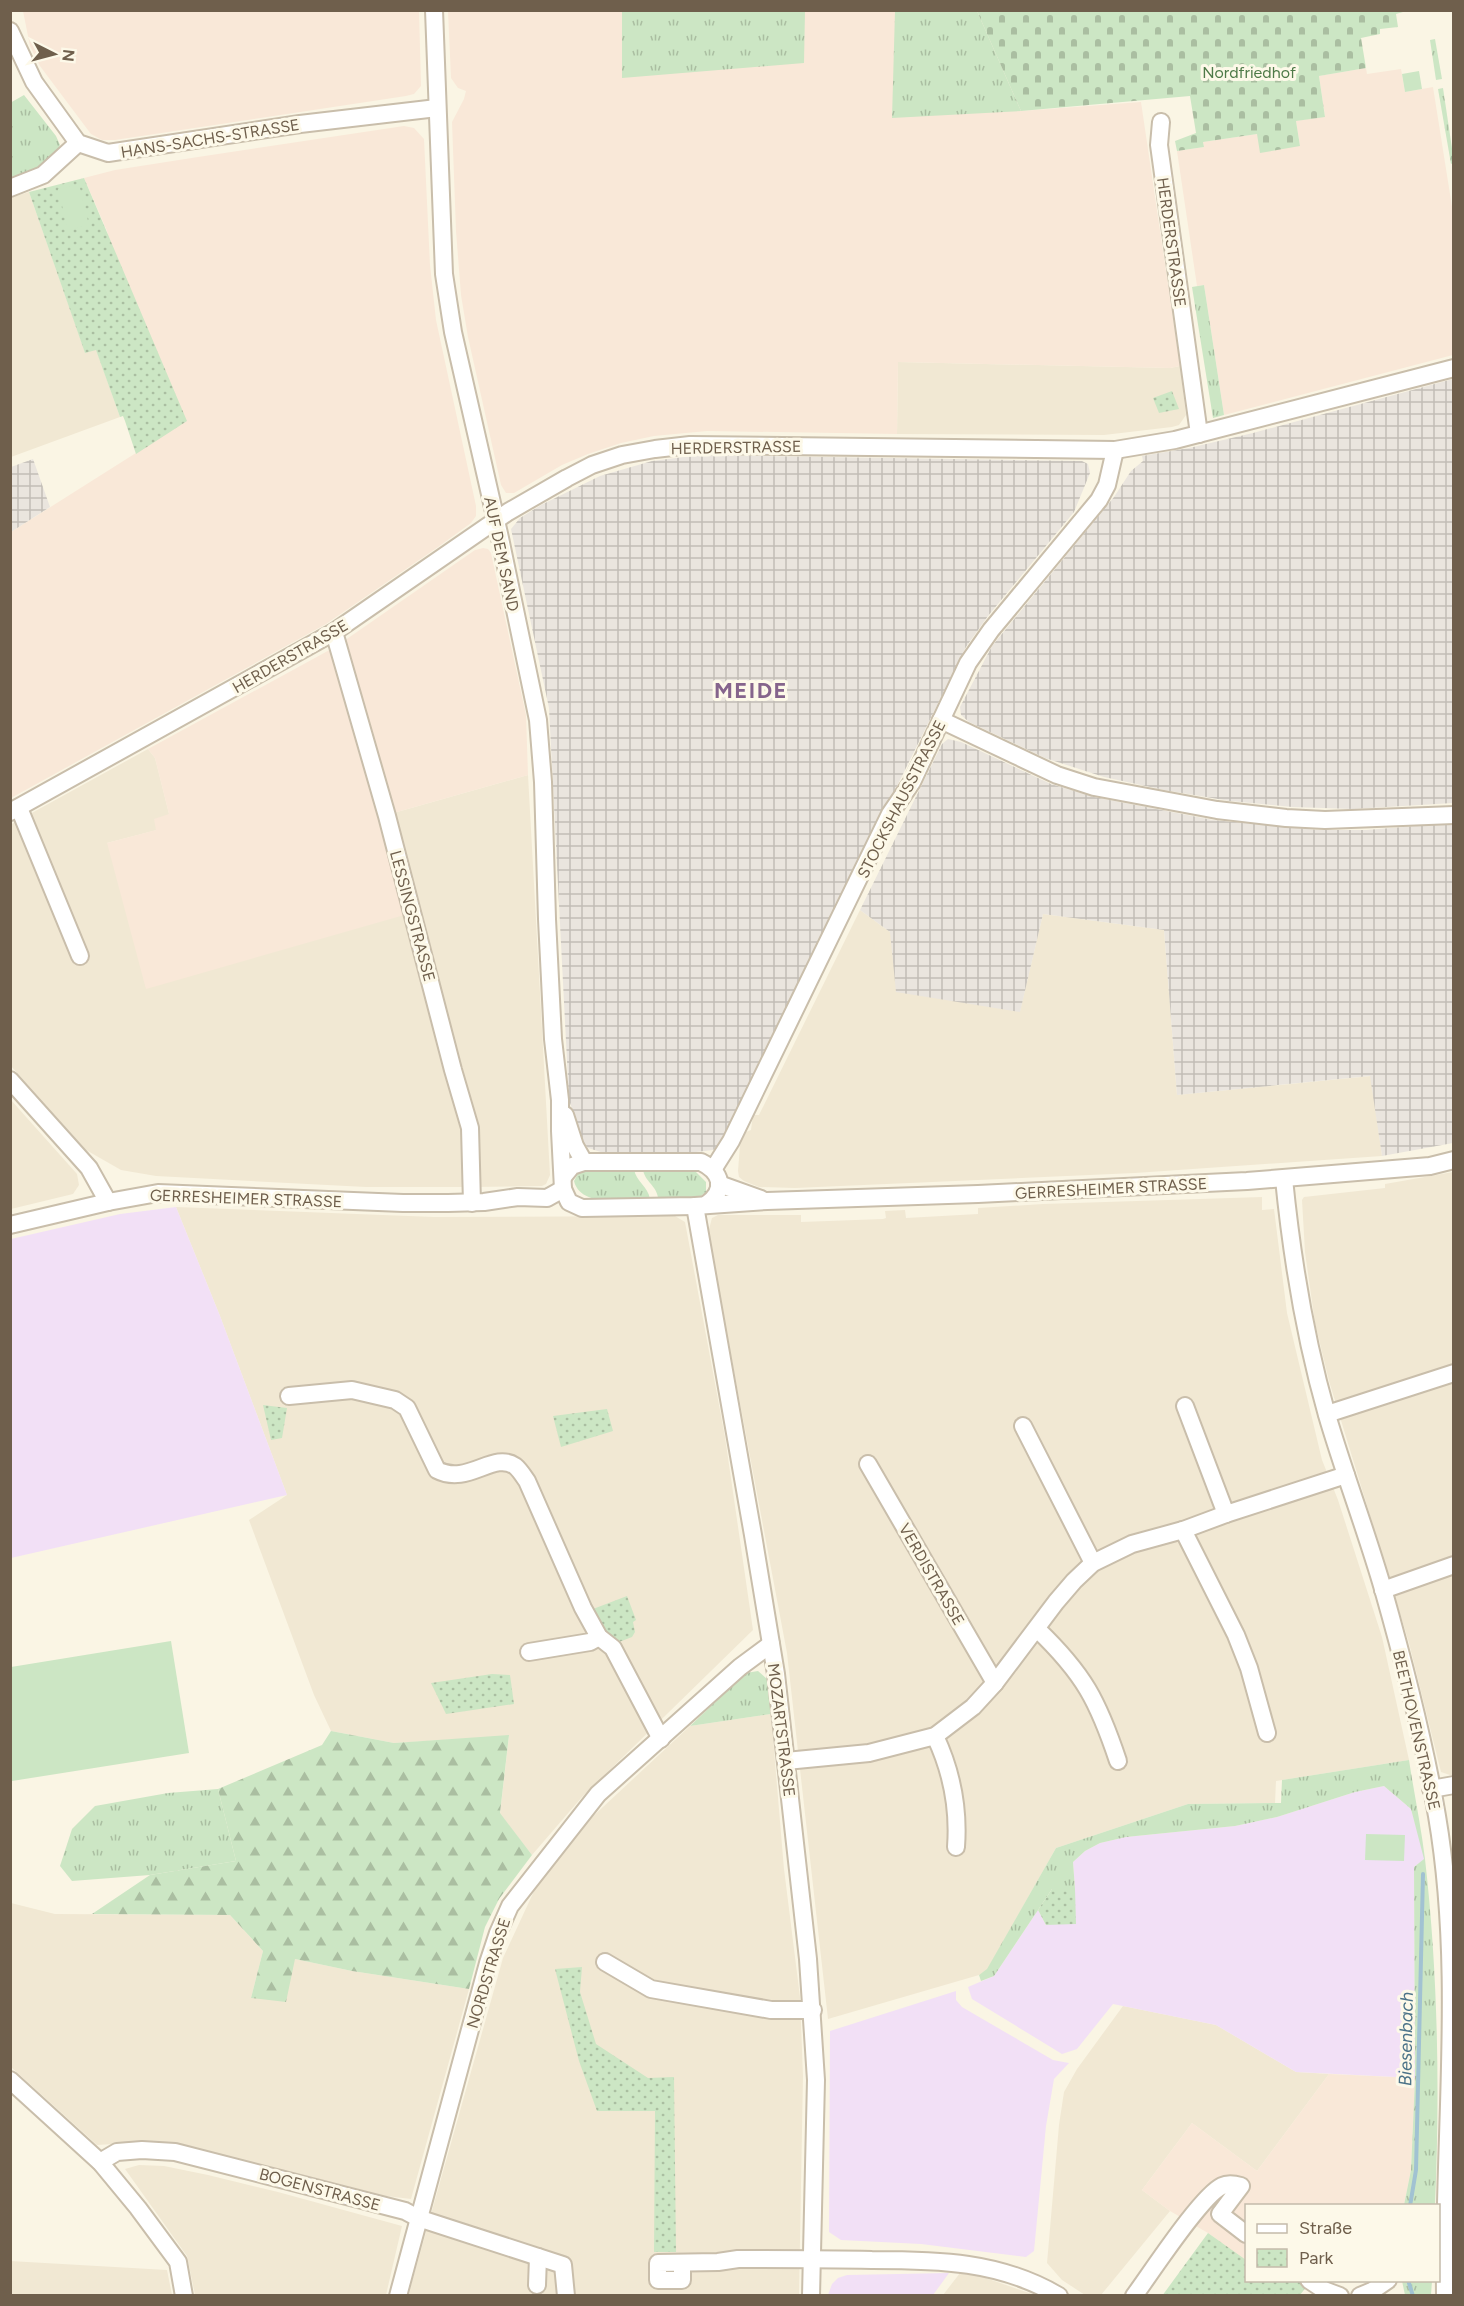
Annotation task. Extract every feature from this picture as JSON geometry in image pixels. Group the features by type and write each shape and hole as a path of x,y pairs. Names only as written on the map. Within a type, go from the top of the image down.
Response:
{"street":[{"name":"AUF DEM SAND","path":"434,10 446,286 453,332 538,720 543,782 553,1039 560,1100 565,1189"},
{"path":"10,31 34,82 78,143 43,175 10,188"},
{"name":"HANS-SACHS-STRASSE","path":"78,143 108,153 311,122 437,108"},
{"name":"HERDERSTRASSE","path":"1161,122 1159,145 1199,434"},
{"name":"HERDERSTRASSE","path":"15,810 334,633 518,506 592,465 622,455 690,445 1115,450 1199,434 1454,368"},
{"name":"STOCKSHAUSSTRASSE","path":"716,1176 890,814 912,782 968,663 991,630 1099,500 1107,485 1115,450"},
{"name":"LESSINGSTRASSE","path":"334,633 387,816 470,1128 478,1202"},
{"path":"941,720 1057,775 1094,787 1217,810 1325,820 1454,815"},
{"path":"15,810 80,956"},
{"path":"10,1080 89,1168 108,1202"},
{"name":"AUF DEM SAND","path":"560,1100 575,1146 584,1162"},
{"name":"GERRESHEIMER STRASSE","path":"565,1189 582,1208 701,1205 1284,1179 1430,1166 1454,1160"},
{"name":"GERRESHEIMER STRASSE","path":"10,1225 145,1194 168,1193 403,1203 478,1202 518,1208 548,1207 565,1189 572,1166 584,1162 701,1162 716,1176 767,1201"},
{"path":"701,1205 718,1192 716,1176"},
{"name":"BEETHOVENSTRASSE","path":"1284,1179 1301,1301 1327,1414 1383,1590 1417,1723 1442,1848 1451,1991 1451,2101 1445,2295"},
{"name":"MOZARTSTRASSE","path":"701,1205 771,1644 813,2010 816,2080 811,2295"},
{"path":"1327,1414 1454,1373"},
{"path":"289,1396 352,1390 395,1400 407,1408 437,1470 447,1475 461,1475 492,1464 507,1462 516,1467 527,1481 583,1608 599,1637 613,1648 661,1739"},
{"path":"1185,1406 1226,1514"},
{"path":"1023,1426 1093,1563"},
{"name":"VERDISTRASSE","path":"868,1464 995,1683"},
{"path":"786,1761 869,1752 935,1736 973,1707 995,1683 1074,1581 1093,1563 1132,1544 1183,1530 1346,1475"},
{"path":"1183,1530 1236,1635 1249,1668 1267,1733"},
{"path":"1383,1590 1454,1565"},
{"path":"1037,1629 1071,1663 1095,1699 1118,1761"},
{"path":"529,1652 590,1642 599,1637"},
{"name":"NORDSTRASSE","path":"398,2295 488,1963 510,1906 598,1794 740,1667 771,1644"},
{"path":"935,1736 952,1781 957,1828 956,1847"},
{"path":"1431,1789 1454,1785"},
{"path":"605,1962 651,1989 752,2007 813,2010"},
{"path":"10,2080 100,2162 138,2208 178,2262 184,2295"},
{"name":"BOGENSTRASSE","path":"100,2162 117,2152 142,2150 175,2152 405,2211 418,2218 563,2265 566,2295"},
{"path":"1134,2295 1204,2202 1222,2186 1234,2184 1240,2186 1221,2214 1245,2233"},
{"path":"537,2285 538,2257"},
{"path":"682,2263 738,2259 921,2260 962,2263 1028,2279 1059,2295"},
{"path":"1312,2282 1324,2290 1340,2295"},
{"path":"1360,2295 1372,2291 1385,2282"}],"shaded area":[{"path":"23,11 419,11 421,86 414,94 406,96 115,140 102,140 91,134 40,66 30,46"},
{"path":"448,11 977,11 1021,111 1141,102 1180,366 1170,368 898,362 897,434 707,431 654,436 621,443 588,454 562,465 514,493 506,493 501,485 468,337 461,295 452,122 466,91 458,88 451,78"},
{"path":"1366,68 1367,74 1401,69 1405,92 1433,87 1453,213 1453,355 1224,415 1204,285 1197,286 1177,151 1204,147 1203,142 1257,134 1300,146 1296,121 1325,116 1319,76"},
{"path":"404,126 414,128 424,139 430,265 436,320 476,506 476,516 471,523 438,547 326,624 11,798 11,532 147,446 107,231 84,178 115,170"},
{"path":"29,192 85,352 96,349 120,417 11,457 10,198"},
{"path":"898,362 1170,368 1180,366 1186,415 1179,425 1172,427 1104,435 897,434"},
{"path":"1453,379 1453,803 1353,809 1292,807 1230,801 1164,790 1104,777 1045,758 969,722 961,715 960,707 992,646 1114,497 1131,471 1143,461 1142,456 1253,433"},
{"path":"700,455 1082,461 1088,464 1090,473 1074,512 988,616 966,647 718,1147 713,1150 696,1152 601,1152 588,1148 584,1143 569,1100 549,708 511,529 520,518 541,505 600,476 652,461"},
{"path":"33,459 50,507 11,532 11,467"},
{"path":"488,549 491,553 526,715 528,775 390,814 341,643 475,550"},
{"path":"335,647 408,914 146,989 107,843 156,830 154,819 169,814 155,758 148,749"},
{"path":"948,739 961,742 1051,784 1094,797 1213,820 1319,830 1366,830 1453,823 1453,1143 1382,1156 1370,1076 1177,1095 1164,930 1043,914 1020,1012 896,992 890,932 860,910 942,744"},
{"path":"148,749 155,758 169,814 157,830 107,843 408,914 462,1109 464,1187 366,1187 156,1176 121,1170 86,1150 11,1066 10,825"},
{"path":"528,775 550,1175 546,1184 542,1186 474,1187 474,1131 390,814"},
{"path":"860,910 890,932 1020,1011 1043,914 1164,930 1177,1095 1371,1076 1382,1156 1135,1173 795,1188 759,1187 744,1181 739,1177 738,1171 740,1145 746,1132 751,1130 753,1115 759,1115"},
{"path":"10,1099 77,1174 79,1185 73,1194 11,1209"},
{"path":"1453,1172 1453,1775 1450,1775 1441,1772 1409,1643 1329,1381 1315,1323 1305,1252 1302,1200 1304,1197 1385,1188 1385,1184"},
{"path":"1262,1197 1262,1210 1274,1209 1287,1313 1322,1460 1338,1500 1382,1637 1409,1760 1276,1781 1275,1803 1188,1804 1056,1848 987,1970 979,1975 828,2019 787,1653 708,1233 712,1218 718,1215 801,1215 801,1222 883,1219 886,1218 885,1211 905,1210 906,1218 978,1214 978,1208 1043,1204"},
{"path":"176,1207 434,1217 675,1216 685,1222 725,1437 753,1630 582,1797 532,1855 500,1814 509,1736 394,1743 331,1731 314,1695 249,1520 287,1495 220,1316"},
{"path":"176,1207 220,1316 287,1495 11,1558 11,1239 120,1214"},
{"path":"771,1714 784,1869 800,1997 803,2076 799,2295 408,2296 503,1958 535,1889 589,1820 690,1726"},
{"path":"1384,1786 1411,1809 1425,1859 1414,1867 1415,2078 1296,2072 1216,2025 1113,2004 1077,2049 1062,2054 972,1999 968,1987 994,1976 1038,1910 1046,1925 1075,1889 1073,1862 1085,1851 1100,1843 1126,1837 1235,1826 1277,1817 1355,1792"},
{"path":"11,1903 55,1914 230,1915 263,1951 251,1998 295,1959 352,1971 469,1989 411,2199 386,2196 200,2149 145,2142 97,2145 11,2067"},
{"path":"956,1991 956,2000 962,2007 1053,2060 1069,2063 1054,2079 1046,2126 1034,2251 1026,2257 921,2244 841,2240 829,2232 830,2031"},
{"path":"1123,2006 1216,2025 1296,2072 1329,2074 1257,2171 1192,2123 1142,2190 1170,2211 1101,2295 1085,2295 1062,2280 1047,2263 1059,2125 1064,2092 1077,2069"},
{"path":"1329,2074 1415,2078 1411,2170 1404,2204 1245,2204 1245,2260 1142,2190 1192,2123 1257,2171"},
{"path":"139,2165 164,2166 208,2175 402,2226 386,2295 195,2295 187,2256 125,2169"},
{"path":"10,2261 167,2270 172,2295 11,2295"},
{"path":"949,2273 933,2295 828,2295 832,2284 838,2278 847,2275"},
{"path":"960,2273 977,2275 1035,2295 943,2295"}],"green space":[{"name":"Nordfriedhof","path":"1402,10 1403,12 1396,14 1398,27 1380,29 1380,34 1361,38 1366,68 1319,76 1325,117 1296,121 1300,146 1260,153 1257,134 1203,142 1204,147 1177,151 1175,141 1196,133 1190,96 1021,111 977,11"},
{"path":"622,11 805,11 804,63 622,78"},
{"path":"895,11 977,11 1021,111 892,118"},
{"path":"1435,39 1442,79 1436,80 1430,40"},
{"path":"1419,71 1422,89 1405,92 1402,74"},
{"path":"1443,88 1453,155 1451,164 1438,89"},
{"path":"24,95 56,136 60,145 57,152 46,162 11,178 10,103"},
{"path":"84,178 187,421 136,454 96,350 85,353 29,192"},
{"path":"79,184 89,225 68,230 58,189"},
{"path":"1204,285 1224,415 1213,418 1192,287"},
{"path":"1172,391 1179,409 1159,413 1153,398"},
{"path":"634,1169 650,1199 618,1201 595,1199 578,1190 574,1181 579,1172 584,1170"},
{"path":"643,1169 694,1170 706,1182 706,1192 698,1198 658,1198"},
{"path":"263,1405 287,1408 282,1438 271,1440"},
{"path":"607,1409 613,1431 561,1447 553,1416"},
{"path":"627,1596 636,1620 633,1622 635,1632 632,1637 619,1642 604,1630 593,1609"},
{"path":"171,1641 189,1753 12,1781 11,1667"},
{"path":"758,1671 767,1679 771,1714 690,1726 746,1673"},
{"path":"492,1674 510,1675 514,1704 446,1714 431,1683"},
{"path":"331,1731 394,1743 509,1735 500,1813 532,1855 499,1899 485,1927 469,1989 352,1971 295,1959 286,2002 251,1998 263,1951 230,1915 92,1914 150,1875 236,1861 218,1789 322,1745"},
{"path":"1409,1760 1422,1834 1433,1945 1437,2076 1435,2204 1404,2204 1411,2170 1415,2078 1414,1867 1424,1859 1411,1809 1384,1786 1355,1792 1277,1817 1235,1826 1126,1837 1100,1843 1085,1851 1073,1862 1075,1889 1052,1889 994,1976 981,1981 979,1975 987,1969 1056,1848 1188,1804 1281,1803 1282,1780"},
{"path":"218,1789 236,1861 150,1875 72,1881 60,1866 72,1829 95,1806 168,1793"},
{"path":"1366,1834 1405,1835 1404,1861 1365,1860"},
{"path":"1052,1889 1075,1889 1076,1924 1046,1925 1038,1910"},
{"path":"582,1967 580,1992 596,2044 648,2078 674,2077 676,2252 654,2252 655,2111 597,2111 579,2061 555,1969"},
{"path":"1208,2233 1245,2259 1245,2282 1301,2282 1307,2286 1300,2295 1162,2296"},
{"path":"1402,2282 1432,2282 1431,2295 1405,2295"}],"waterway":[{"name":"Biesenbach","path":"1410,2204 1416,2170 1423,1874"},
{"name":"Biesenbach","path":"1409,2282 1413,2296"}],"district":[{"name":"MEIDE","path":"751,690"}]}
